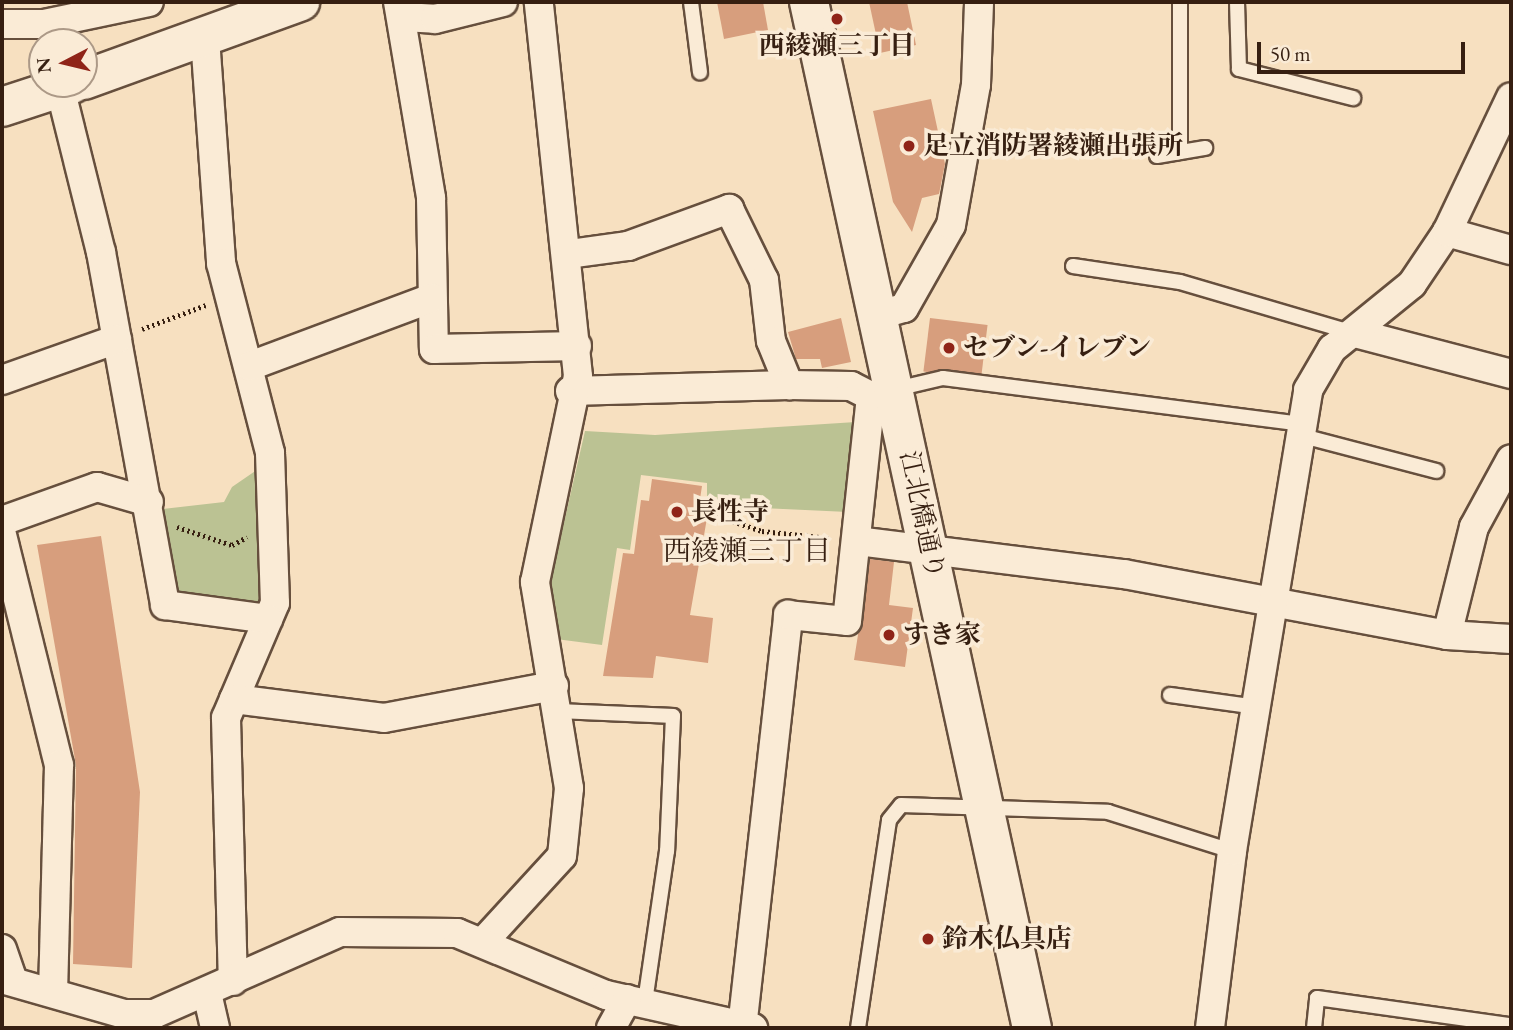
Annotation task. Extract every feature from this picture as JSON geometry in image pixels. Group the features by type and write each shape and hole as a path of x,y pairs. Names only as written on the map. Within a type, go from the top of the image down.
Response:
{"main road":[{"path":"98,74 300,2"},
{"name":"江北橋通り","path":"809,2 879,315 883,393 929,550 1032,1028"},
{"path":"2,107 28,98"}],"street":[{"path":"63,28 149,2"},
{"path":"503,2 435,19 400,9 431,198 434,349 577,346"},
{"path":"484,941 562,856 569,788 535,582 570,391 578,376 569,254 539,2"},
{"path":"879,315 904,309 951,225 976,85 979,2"},
{"path":"2,23 28,29"},
{"path":"205,37 221,263 250,366 270,453 275,603 226,718 233,981"},
{"path":"1210,1028 1232,851 1277,598 1300,429 1314,379 1332,349 1412,284 1447,232 1511,97"},
{"path":"72,98 150,508 164,605 268,619"},
{"path":"569,254 628,246 729,209 764,280 771,341 789,385"},
{"path":"1447,232 1511,250"},
{"path":"250,366 432,298"},
{"path":"1355,333 1511,374"},
{"path":"2,380 117,339"},
{"path":"2,950 7,978 53,989 118,1021 154,1014 208,993 340,932 457,933 484,941 636,1001 746,1028 788,615 847,621 883,393 851,386 789,385 570,391"},
{"path":"1447,635 1474,527 1511,459"},
{"path":"2,521 97,487 150,508"},
{"path":"2,535 60,765 53,989"},
{"path":"858,541 1277,598 1447,635 1511,639"},
{"path":"234,699 384,718 556,698"},
{"path":"208,993 215,1028"},
{"path":"611,1028 636,1001"}],"lane":[{"path":"691,2 700,72"},
{"path":"1180,2 1180,152"},
{"path":"1237,2 1239,69 1353,98"},
{"path":"1157,156 1205,148"},
{"path":"1073,266 1180,282 1355,333"},
{"path":"883,393 943,378 1300,429 1436,471"},
{"path":"1170,695 1257,706"},
{"path":"556,698 673,716 667,851 636,1001"},
{"path":"858,1028 889,820 901,805 1108,812 1232,851"},
{"path":"1314,1028 1317,998 1510,1025"}],"path":[{"path":"117,339 230,296"},
{"path":"150,508 232,545 272,524"},
{"path":"717,516 762,531 858,541"}],"green space":[{"path":"856,422 848,512 716,506 717,497 707,496 707,483 641,475 630,550 617,548 602,645 556,639 549,588 585,431 655,435"},
{"path":"264,465 265,616 167,603 154,510 224,502 232,487"}],"building":[{"path":"717,2 763,2 768,30 724,39"},
{"path":"869,2 907,2 916,45 880,53"},
{"path":"931,99 945,164 939,194 922,198 912,232 893,202 873,111"},
{"path":"841,318 851,362 822,368 820,359 796,359 788,332"},
{"path":"930,318 988,325 981,379 923,372"},
{"path":"652,479 702,486 700,499 710,501 690,615 713,618 708,663 656,656 653,678 603,676 623,553 634,554 641,500 649,501"},
{"path":"101,536 140,792 132,968 73,964 76,765 37,545"},
{"path":"870,559 894,562 889,605 913,608 905,667 854,660"}],"place":[{"name":"西綾瀬三丁目","path":"837,19"},
{"name":"足立消防署綾瀬出張所","path":"909,146"},
{"name":"セブン-イレブン","path":"949,348"},
{"name":"長性寺","path":"677,512"},
{"name":"すき家","path":"889,635"},
{"name":"鈴木仏具店","path":"928,939"}],"district":[{"name":"西綾瀬三丁目","path":"747,550"}]}
